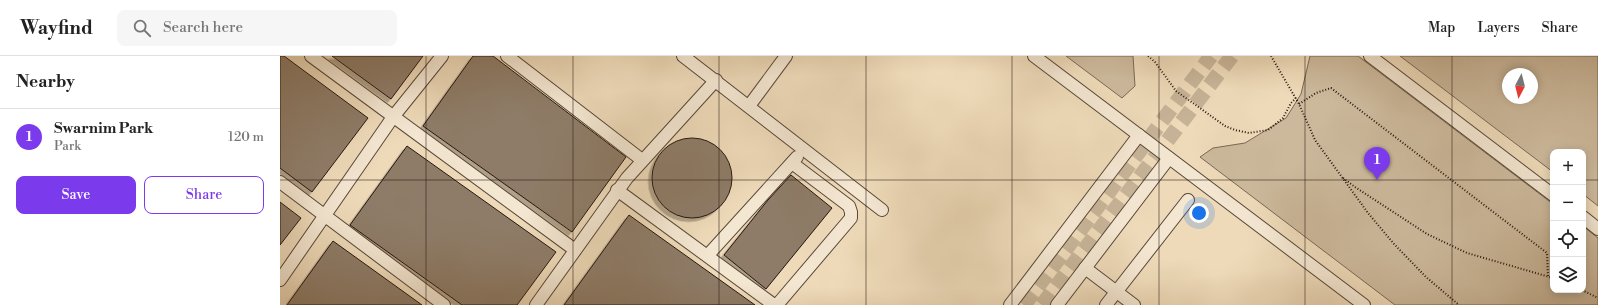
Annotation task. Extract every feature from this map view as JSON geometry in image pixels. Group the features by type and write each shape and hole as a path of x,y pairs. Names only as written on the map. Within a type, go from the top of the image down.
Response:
{"street":[{"path":"311,56 575,250"},
{"path":"280,280 393,117 442,56"},
{"path":"507,56 642,160"},
{"path":"683,56 716,80 882,210"},
{"path":"749,106 786,56"},
{"path":"1034,56 1364,305"},
{"path":"1370,56 1550,193"},
{"path":"536,305 617,190 642,160 716,80"},
{"path":"1010,305 1139,135"},
{"path":"708,255 804,150"},
{"path":"1057,305 1169,158"},
{"path":"777,305 851,218 849,206 792,163"},
{"path":"280,182 444,305"},
{"path":"617,190 708,255 774,305"},
{"path":"1106,305 1188,200"},
{"path":"1586,219 1598,229"},
{"path":"1085,268 1134,305"}],"path":[{"path":"1148,56 1155,62 1176,91 1225,126 1235,130 1249,133 1268,130 1283,118 1296,98"},
{"path":"1271,56 1300,104 1315,140 1368,214 1426,277 1459,305"},
{"path":"1300,104 1316,93 1331,88 1547,254 1548,276 1467,253 1427,234 1355,187 1341,176"},
{"path":"1586,292 1598,298"}],"shaded area":[{"path":"1066,56 1133,56 1135,86 1122,98"},
{"path":"1310,56 1358,56 1550,202 1550,293 1586,293 1586,228 1598,238 1598,305 1395,305 1200,157 1213,148 1245,143 1286,118 1301,94"},
{"path":"1400,56 1598,56 1598,206 1586,196 1586,149 1550,149 1550,170"}],"building":[{"path":"280,56 284,56 368,118 312,192 280,168"},
{"path":"332,56 423,56 391,99"},
{"path":"473,56 493,56 626,157 572,232 423,126"},
{"path":"692,138 707,141 720,150 729,163 732,178 729,193 720,206 707,215 692,218 677,215 664,206 655,193 652,178 655,163 664,150 677,141"},
{"path":"407,146 556,252 517,305 462,305 350,225"},
{"path":"791,175 832,208 766,289 724,255 768,200"},
{"path":"280,202 301,218 280,245"},
{"path":"629,215 755,305 564,305"},
{"path":"333,241 422,305 287,305"}],"tunnel":[{"path":"1024,305 1211,56"},
{"path":"1042,305 1232,56"}],"place":[{"name":"Swarnim Park","path":"1377,180"}]}
